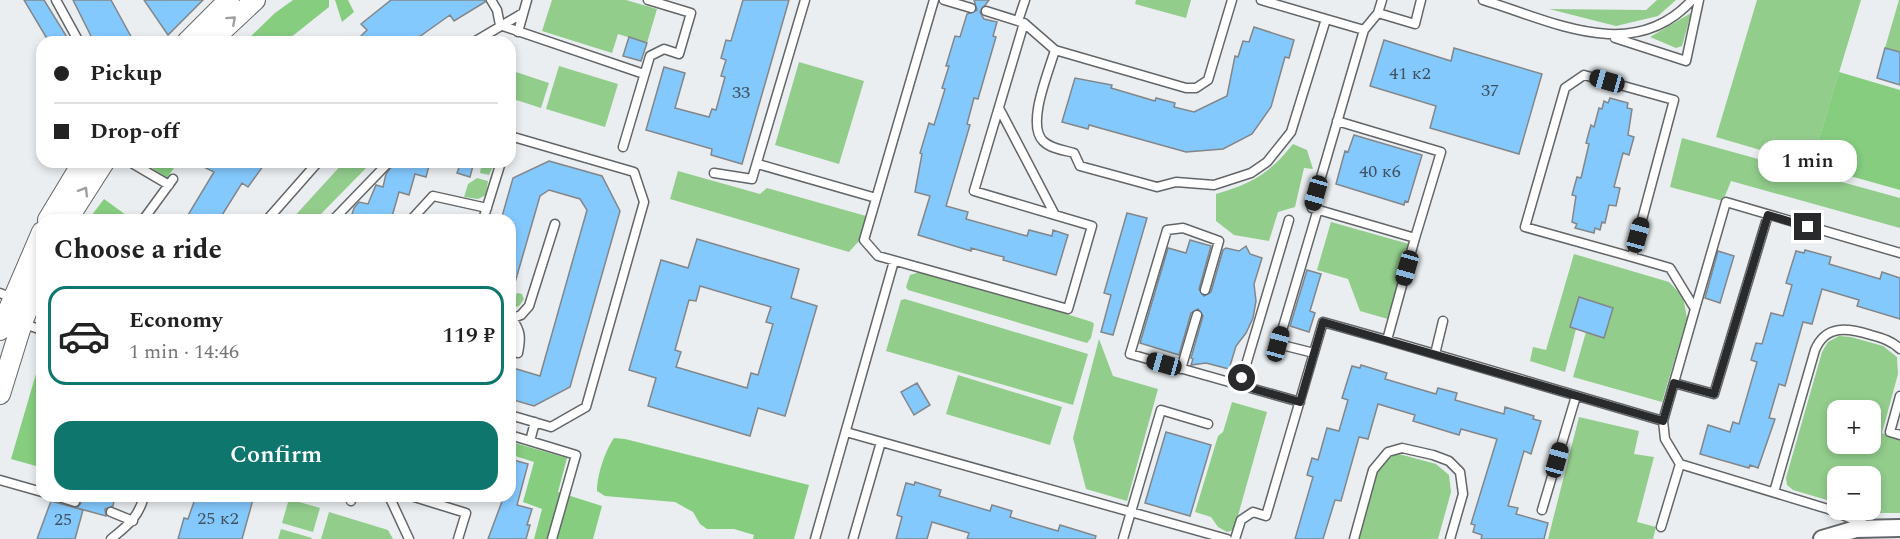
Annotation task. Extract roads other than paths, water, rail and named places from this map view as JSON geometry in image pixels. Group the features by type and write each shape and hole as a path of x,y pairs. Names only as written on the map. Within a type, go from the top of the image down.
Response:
{"street":[{"path":"192,36 229,0"},
{"path":"216,36 255,0"},
{"path":"51,214 78,168"},
{"path":"71,214 100,168"},
{"path":"0,394 9,324 6,296 36,243"},
{"path":"9,324 36,282"},
{"path":"1822,539 1856,529 1900,528"}],"lane":[{"path":"57,0 76,36"},
{"path":"491,0 497,10 500,25"},
{"path":"518,32 527,0"},
{"path":"623,147 650,56 664,49 680,54 691,12 648,0"},
{"path":"714,173 752,179 805,0"},
{"path":"934,0 864,240 878,256 1068,309 1092,226 974,191 999,108 1021,22 1024,0"},
{"path":"944,0 971,8"},
{"path":"986,11 1021,22 1055,50 1186,88 1196,88 1208,80 1232,0"},
{"path":"1261,0 1364,30"},
{"path":"1382,0 1378,13 1364,30 1312,208 1415,238"},
{"path":"1378,13 1415,24 1422,0"},
{"path":"1483,0 1588,32 1608,35 1686,61 1699,0"},
{"path":"1608,35 1636,33 1662,25 1692,0"},
{"path":"483,36 523,13"},
{"path":"1055,50 1035,123 1043,141 1074,153 1080,165 1157,187 1176,182 1214,184 1251,173 1280,148 1291,132 1326,19"},
{"path":"500,25 644,74"},
{"path":"1632,258 1674,100 1584,75 1565,88 1525,227 1632,258 1670,268 1695,309"},
{"path":"999,108 1054,215"},
{"path":"1337,121 1441,152 1387,340"},
{"path":"516,138 634,172 644,202 586,407 551,427 516,417"},
{"path":"758,164 876,198"},
{"path":"142,168 171,182 147,214"},
{"path":"272,214 313,168"},
{"path":"339,214 383,168"},
{"path":"485,214 499,168"},
{"path":"417,214 433,196 487,208"},
{"path":"1875,529 1828,509 1680,464 1665,439 1663,421 1726,202 1900,253"},
{"path":"1314,353 1278,344 1318,209"},
{"path":"1674,383 1714,394 1768,215"},
{"path":"1240,385 1288,220"},
{"path":"516,317 529,306 555,224"},
{"path":"1205,290 1219,241 1184,228 1167,230 1130,354 1300,402"},
{"path":"815,539 894,261"},
{"path":"1181,369 1197,315"},
{"path":"1435,354 1443,321"},
{"path":"1235,539 1241,520 1253,512 1266,516 1323,322 1663,421"},
{"path":"9,324 36,328"},
{"path":"516,325 519,328 521,340 518,353"},
{"path":"1774,492 1815,350 1823,337 1837,329 1852,330 1885,339 1900,349"},
{"path":"1542,510 1576,396"},
{"path":"1900,396 1890,432 1900,435"},
{"path":"1123,539 1161,410 1208,424"},
{"path":"530,441 535,422"},
{"path":"846,432 1227,539"},
{"path":"516,437 576,455 552,539"},
{"path":"853,539 881,442"},
{"path":"1354,539 1377,462 1388,452 1402,448 1442,458 1460,472 1463,494 1450,539"},
{"path":"1661,527 1680,464"},
{"path":"0,480 36,490"},
{"path":"111,539 133,521 141,511 143,502"},
{"path":"392,502 409,539"},
{"path":"430,502 466,513 458,539"},
{"path":"111,512 133,521"}]}
